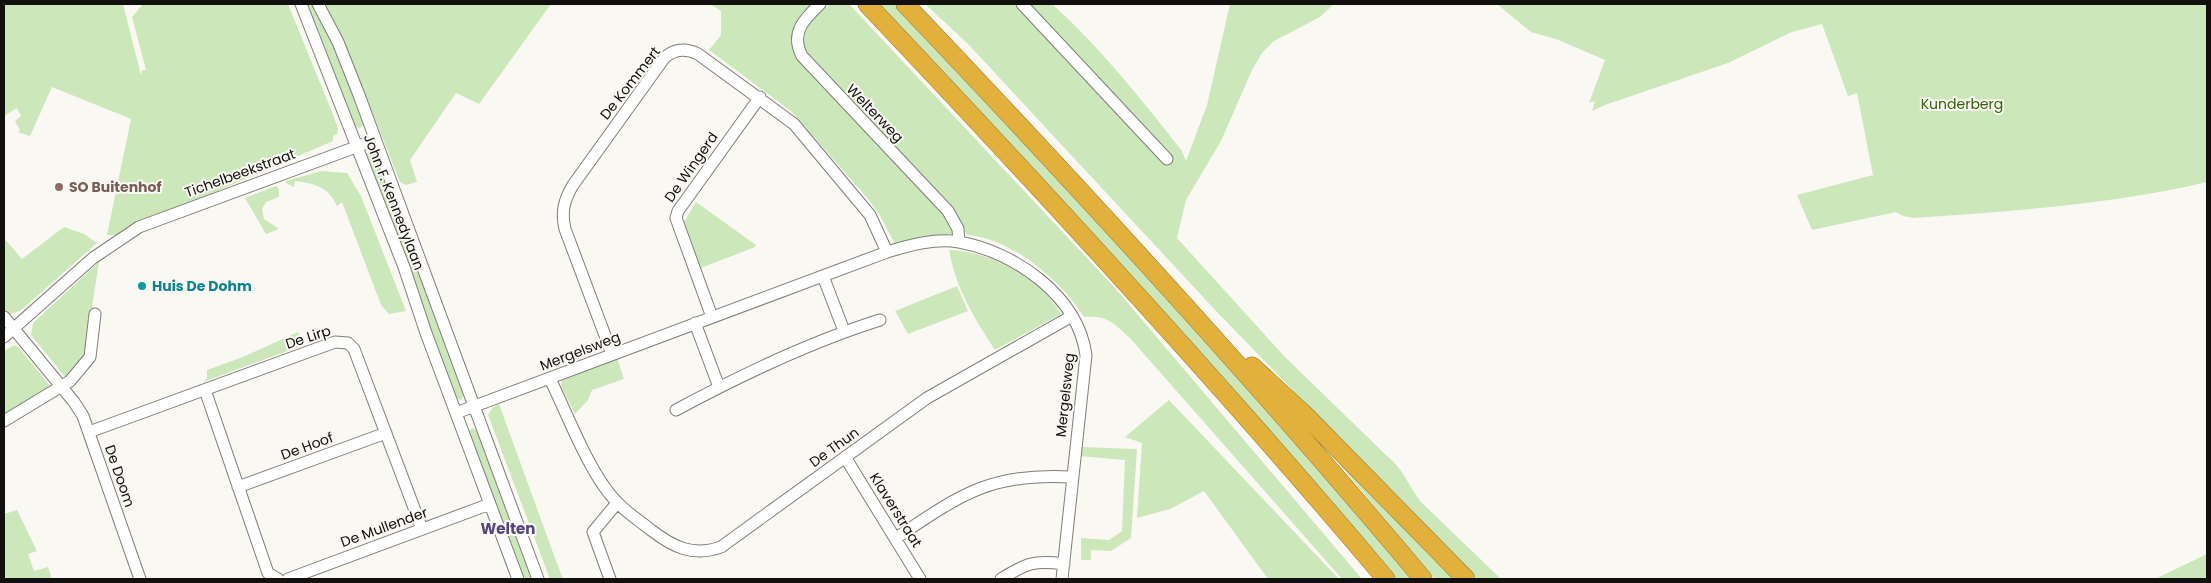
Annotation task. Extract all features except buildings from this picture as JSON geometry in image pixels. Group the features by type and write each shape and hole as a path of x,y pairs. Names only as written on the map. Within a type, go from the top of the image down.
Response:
{"highway":[{"path":"866,4 1149,306 1271,444 1386,579"},
{"path":"905,4 1071,179 1204,325 1422,579"},
{"path":"1204,325 1277,388 1466,579"}],"street":[{"name":"John F. Kennedylaan","path":"300,4 404,268 518,579"},
{"name":"John F. Kennedylaan","path":"318,4 338,42 538,579"},
{"path":"1022,4 1167,159"},
{"name":"Welterweg","path":"817,7 803,21 797,34 797,43 802,56 944,207 958,229 958,242"},
{"name":"De Kommert","path":"612,354 566,230 563,210 566,197 646,82 669,54 684,50 693,52 760,97 794,124 870,214 887,252"},
{"name":"De Wingerd","path":"712,317 676,218 678,211 760,97"},
{"name":"Tichelbeekstraat","path":"4,337 93,258 139,227 375,140"},
{"name":"Mergelsweg","path":"475,406 887,252 930,242 958,242 991,251 1022,267 1048,289 1072,316 1084,341 1086,355 1062,579"},
{"path":"823,276 844,331"},
{"path":"4,421 62,387 90,356 95,314"},
{"name":"De Thun","path":"550,378 599,480 617,503 676,547 693,551 708,551 721,547 927,398 1072,316"},
{"name":"De Doom","path":"4,317 62,387 83,416 140,579"},
{"path":"676,410 719,387 844,331 880,320"},
{"path":"695,324 719,387"},
{"name":"De Lirp","path":"90,432 335,342 344,342 354,349 422,529"},
{"path":"205,390 268,573 278,579"},
{"path":"456,413 475,406"},
{"name":"De Hoof","path":"238,488 386,433"},
{"name":"Klaverstraat","path":"845,457 920,579"},
{"path":"896,538 949,503 985,486 1038,475 1072,477"},
{"path":"610,579 592,532 617,503"},
{"name":"De Mullender","path":"288,579 490,504"},
{"path":"1001,579 1026,564 1046,562 1064,564"}],"green space":[{"path":"4,4 123,4 141,75 142,70 146,70 132,17 143,4 288,4 334,117 338,129 337,134 333,136 333,141 116,235 107,235 131,119 52,87 30,136 18,132 20,130 15,121 21,116 17,108 4,116"},
{"path":"306,4 312,4 320,18 346,76 363,120 364,124 360,128 352,123"},
{"path":"325,4 551,4 479,104 456,93 410,160 417,182 406,185 400,182 354,66"},
{"path":"710,4 812,4 794,24 792,36 795,51 943,208 953,227 952,234 895,244 879,214 868,199 792,112 709,50 721,35 721,11"},
{"path":"830,4 849,4 1115,288 1362,579 1342,579 1129,337 1118,327 1104,318 1084,317 1063,289 1018,253 984,238 967,235 950,204 814,66 804,46 803,38 808,25"},
{"path":"874,4 900,4 999,108 1416,579 1393,579"},
{"path":"925,4 1052,4 1120,74 1182,151 1186,161 1207,105 1230,4 1334,4 1320,17 1274,41 1262,53 1252,70 1221,141 1186,200 1177,238 1284,356 1393,461 1421,502 1501,579 1477,579 1217,312 968,44"},
{"name":"Kunderberg","path":"1497,4 2207,4 2207,182 2097,202 2024,210 1913,218 1896,212 1812,230 1797,195 1873,175 1857,93 1848,96 1822,24 1792,32 1728,63 1592,111 1595,101 1589,103 1605,60 1556,39 1531,32"},
{"path":"372,151 376,154 465,393 461,400 454,398 365,158 366,154"},
{"path":"321,171 347,173 361,196 406,311 389,314 381,305 342,202 337,206 325,190 315,185 295,181 294,187 286,183 286,181"},
{"path":"276,186 279,189 279,197 266,202 262,209 264,219 279,229 266,234 245,198"},
{"path":"696,202 756,245 755,247 701,268 684,222"},
{"path":"64,227 84,234 97,243 20,311 7,315 4,311 4,238 22,259"},
{"path":"949,250 981,255 1012,269 1040,289 1061,314 995,350 973,315 961,290"},
{"path":"99,262 84,358 66,378 31,335 33,323"},
{"path":"957,286 968,311 908,334 895,311"},
{"path":"298,332 304,345 203,382 207,378 207,370 243,357"},
{"path":"14,345 19,348 53,389 4,417 4,351"},
{"path":"617,358 624,379 592,390 588,400 575,414 561,386 562,379"},
{"path":"1169,400 1339,579 1268,579 1204,491 1170,509 1137,518 1142,443 1125,437"},
{"path":"499,404 563,579 550,579 488,415 493,407"},
{"path":"1308,426 1460,579 1435,579"},
{"path":"472,428 479,431 534,579 522,579 468,432"},
{"path":"1080,447 1137,449 1131,538 1111,551 1091,550 1091,560 1081,560 1081,538 1109,540 1122,531 1125,460 1079,456"},
{"path":"17,510 37,551 28,554 34,571 48,567 52,579 4,579 4,514"},
{"path":"2207,554 2207,579 2155,579"}],"place":[{"name":"SO Buitenhof","path":"59,187"},
{"name":"Huis De Dohm","path":"142,286"}],"district":[{"name":"Welten","path":"508,528"}]}
